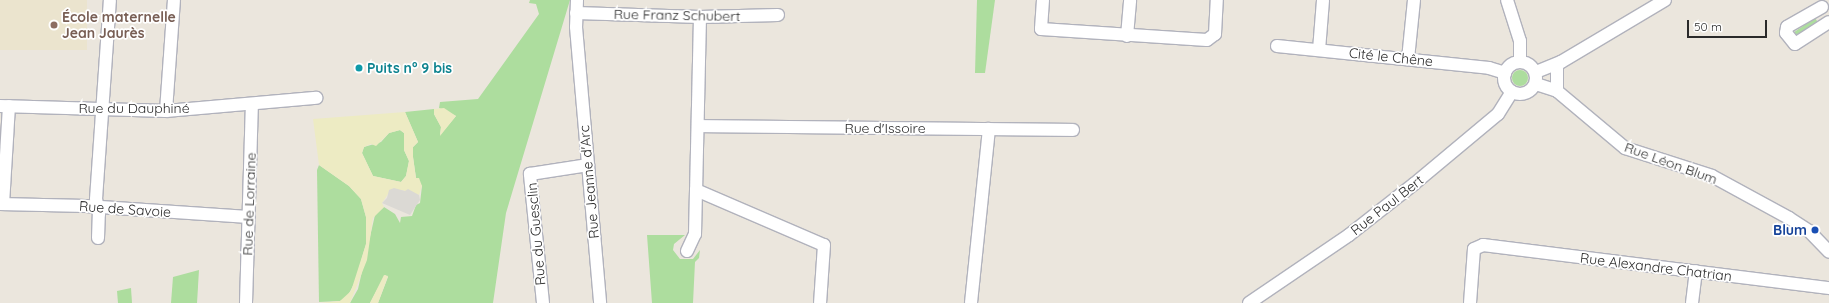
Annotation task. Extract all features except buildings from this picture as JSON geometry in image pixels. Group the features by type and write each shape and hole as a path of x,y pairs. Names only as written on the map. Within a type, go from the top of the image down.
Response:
{"street":[{"path":"98,238 99,214 96,207 110,0"},
{"path":"166,111 174,0"},
{"path":"576,13 577,0"},
{"path":"1043,0 1040,29 1127,36 1207,40 1215,34 1217,0"},
{"path":"1127,36 1130,0"},
{"path":"1319,50 1324,0"},
{"path":"1408,59 1414,0"},
{"path":"1507,0 1520,41 1520,62"},
{"path":"1557,91 1536,78 1529,65 1520,62 1510,65 1504,74 1505,84 1512,92 1523,95 1536,78 1665,0"},
{"path":"1822,4 1829,21 1795,44 1786,33 1787,27 1822,4"},
{"name":"Rue Franz Schubert","path":"576,13 700,17 778,15"},
{"name":"Rue Jeanne d'Arc","path":"576,13 600,303"},
{"path":"687,251 694,234 700,17"},
{"name":"Cité le Chêne","path":"1277,46 1490,68 1504,74"},
{"path":"1557,64 1557,91"},
{"name":"Rue Léon Blum","path":"1557,91 1612,139 1636,153 1712,176 1789,218 1809,231 1829,252"},
{"name":"Rue Paul Bert","path":"1249,303 1349,235 1414,184 1498,114 1512,92"},
{"name":"Rue du Dauphiné","path":"4,106 166,111 252,105 316,98"},
{"name":"Rue de Lorraine","path":"246,303 252,105"},
{"path":"1,204 4,106"},
{"name":"Rue d'Issoire","path":"698,126 1073,130"},
{"path":"971,303 988,128"},
{"name":"Rue du Guesclin","path":"542,303 530,174 588,165"},
{"path":"696,190 824,245 820,303"},
{"name":"Rue de Savoie","path":"1,204 96,207 249,218"},
{"name":"Rue Alexandre Chatrian","path":"1470,303 1474,249 1483,246 1829,288"},
{"path":"1692,303 1696,271"}],"shaded area":[{"name":"École maternelle Jean Jaurès","path":"0,0 87,0 87,50 0,50"},
{"path":"394,188 405,191 408,189 419,195 420,200 410,215 382,203 387,198 389,190"}],"green space":[{"path":"530,0 570,0 506,213 493,303 378,303 388,277 385,275 370,303 350,303 358,289 375,215 384,207 395,214 400,223 401,217 412,216 416,205 420,203 422,186 416,178 413,157 413,147 418,142 405,112 434,109 434,114 441,127 440,135 456,116 439,108 440,102 478,99 539,14 536,4 529,3"},
{"path":"977,0 995,0 985,73 975,73"},
{"path":"1815,18 1819,24 1797,38 1793,33"},
{"path":"1520,70 1526,72 1528,78 1526,84 1520,86 1514,84 1512,78 1514,72"},
{"path":"400,130 404,133 404,150 409,161 406,176 401,182 373,176 362,153 364,147 381,142 389,133"},
{"path":"319,165 349,186 361,199 366,217 366,244 355,282 347,297 340,301 319,302 317,170"},
{"path":"647,235 685,235 674,244 673,250 680,259 693,259 700,250 699,258 695,262 693,303 652,303"},
{"path":"199,270 197,303 171,303 173,277"},
{"path":"131,288 132,303 118,303 117,291"}],"sand":[{"path":"444,108 456,116 440,136 441,127 434,114 434,109"},
{"path":"405,112 418,142 413,147 413,157 416,178 419,178 422,186 419,195 402,190 388,194 382,203 384,207 373,218 367,260 350,303 319,303 340,301 351,291 366,244 366,217 361,199 349,186 319,165 313,119","holes":["400,130 404,133 404,150 409,161 406,176 401,182 373,176 362,153 364,147 371,144 376,146 389,133"]},
{"path":"384,275 388,276 378,303 370,303"}],"place":[{"name":"École maternelle Jean Jaurès","path":"54,25"},
{"name":"Puits n° 9 bis","path":"359,68"},
{"name":"Blum","path":"1815,230"}]}
